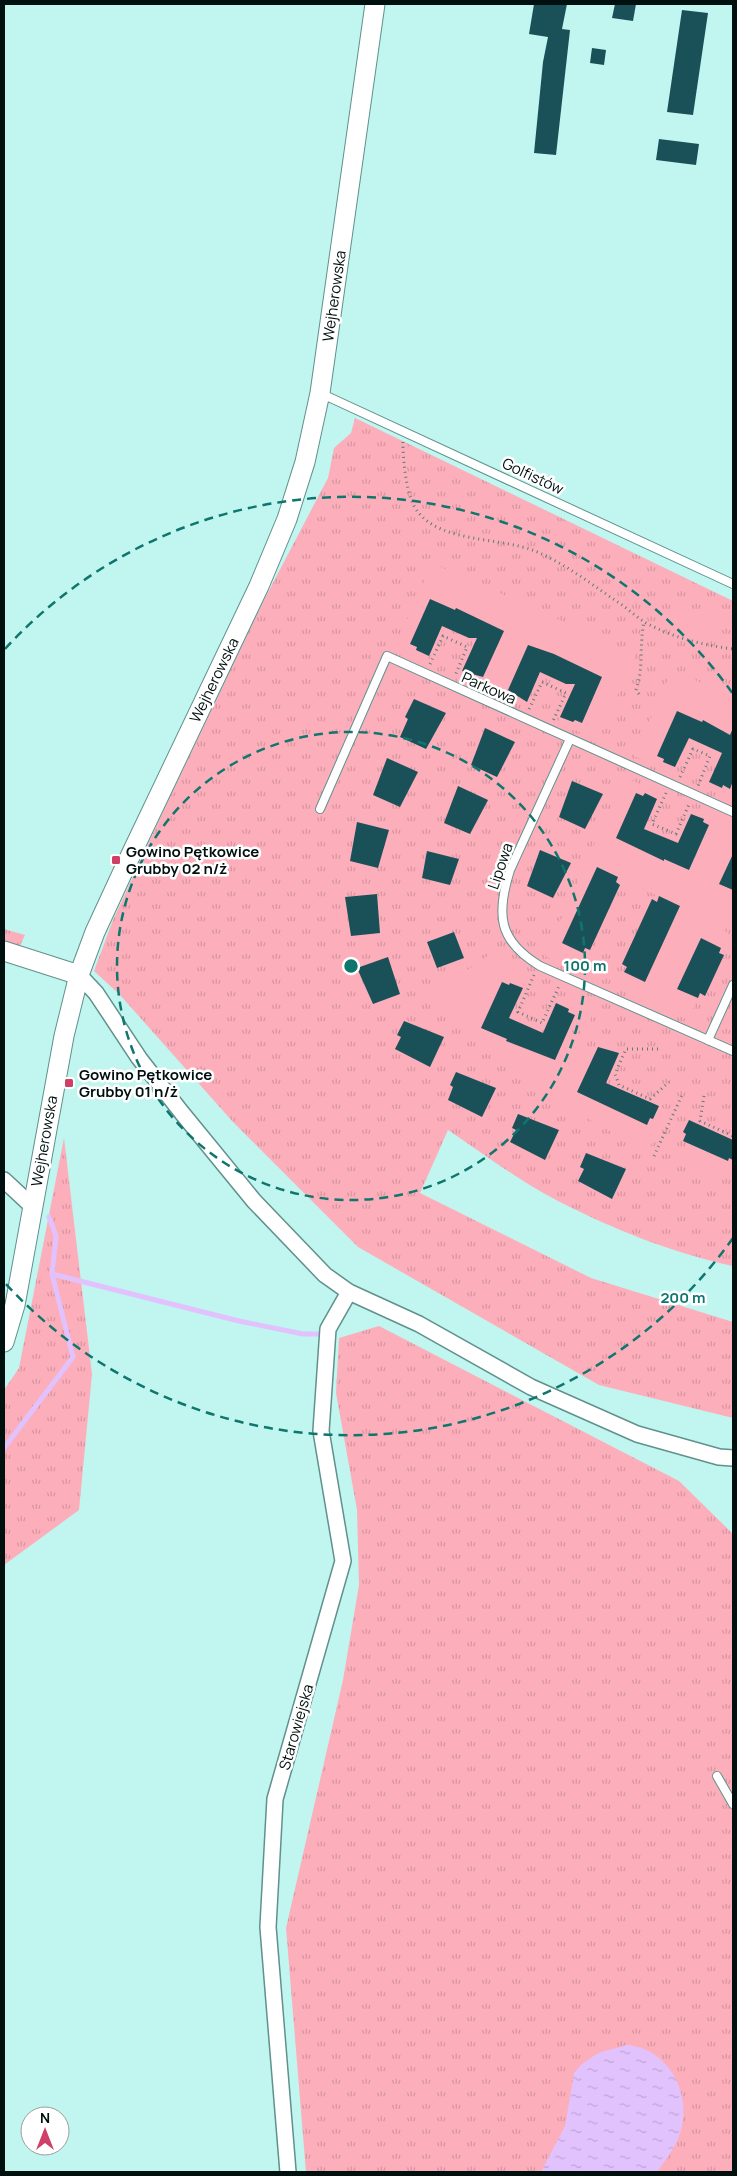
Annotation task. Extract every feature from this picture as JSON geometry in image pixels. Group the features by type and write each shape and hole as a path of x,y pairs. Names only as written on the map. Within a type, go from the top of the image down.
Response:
{"street":[{"name":"Wejherowska","path":"4,1342 15,1305 64,1036 79,975 114,892 260,586 287,519 305,462 320,393 375,4"},
{"path":"4,951 79,975 96,993 139,1058 254,1201 325,1275 349,1292 419,1324 531,1388 637,1434 719,1457 733,1458"},
{"path":"4,1180 33,1207"},
{"name":"Starowiejska","path":"288,2172 268,1927 275,1799 343,1561 321,1430 328,1329 349,1292"}],"lane":[{"name":"Golfistów","path":"320,393 733,584"},
{"name":"Parkowa","path":"320,809 387,656 733,812"},
{"name":"Lipowa","path":"570,739 510,870 503,892 501,914 505,932 515,947 539,965 733,1051"},
{"path":"708,1040 733,985"},
{"path":"717,1776 733,1804"}],"path":[{"path":"404,432 404,459 411,498 417,511 427,521 454,533 512,544 536,552 591,584 644,622 690,641 733,650"},
{"path":"639,694 636,690 641,676 639,659 644,622"},
{"path":"426,674 443,636 467,647 451,685"},
{"path":"525,719 542,682 566,693 549,730"},
{"path":"693,749 710,756 676,834 652,824 673,785 693,749"},
{"path":"539,965 518,1012 542,1023 563,976"},
{"path":"658,1049 626,1049 615,1074 619,1085 650,1099 669,1082"},
{"path":"654,1156 683,1093"},
{"path":"704,1096 700,1121 733,1136"}],"green space":[{"path":"355,418 733,601 733,1266 710,1261 643,1239 558,1201 529,1185 448,1130 420,1193 591,1278 733,1322 733,1418 599,1385 358,1247 233,1122 120,995 94,971 113,920 168,801 265,598 328,478 334,448 351,433"},
{"path":"432,563 636,654 597,740 558,722 560,717 573,722 575,720 577,664 528,645 508,690 515,693 514,696 527,702 525,707 459,678 462,671 483,677 504,632 478,621 479,619 456,608 455,611 430,599 410,644 417,647 416,650 429,656 426,661 395,647"},
{"path":"680,606 719,617 713,640 674,629"},
{"path":"672,670 733,697 733,736 703,720 702,723 677,711 657,756 664,759 663,762 675,767 673,773 634,756"},
{"path":"624,777 660,793 657,799 645,793 643,796 636,793 616,838 642,848 641,851 663,861 665,858 690,870 709,825 703,822 703,819 691,814 694,808 733,826 733,854 719,884 733,894 733,906 722,930 728,933 721,948 701,938 677,989 698,998 688,1020 617,988 624,972 645,981 680,906 598,868 562,943 583,953 575,969 545,956"},
{"path":"733,781 733,800 706,788 709,782 722,788 723,785 730,788"},
{"path":"4,929 25,935 19,948 4,944"},
{"path":"495,951 513,971 528,977 523,988 501,982 482,1028 507,1038 506,1041 528,1051 530,1048 555,1060 565,1038 580,1045 577,1052 592,1058 578,1092 647,1125 650,1118 653,1119 659,1106 667,1110 648,1152 548,1097 492,1055 432,994"},
{"path":"559,996 594,1011 585,1033 570,1027 575,1015 568,1012 569,1009 556,1003"},
{"path":"64,1138 92,1374 79,1510 4,1565 4,1390 19,1368"},
{"path":"695,1146 728,1161 729,1158 733,1160 733,1181 678,1164"},
{"path":"379,1326 679,1481 733,1534 733,2172 306,2172 286,1928 343,1680 359,1585 357,1510 336,1393 339,1338"}],"water":[{"path":"627,2045 643,2049 656,2056 667,2066 676,2079 684,2108 683,2124 674,2148 657,2172 541,2172 565,2126 574,2073 582,2064 598,2053"}],"building":[{"path":"534,4 567,4 562,29 570,30 556,155 534,153 543,62 548,37 529,34"},
{"path":"615,4 636,4 633,21 612,18"},
{"path":"682,10 708,13 693,115 667,112"},
{"path":"592,48 606,50 604,65 590,63"},
{"path":"659,139 699,144 696,165 656,160"},
{"path":"430,599 455,610 456,608 504,631 483,677 462,671 477,638 469,638 442,626 429,656 416,650 417,647 410,644"},
{"path":"528,645 554,654 602,677 582,723 560,717 575,684 566,684 540,672 527,702 508,690"},
{"path":"414,699 446,713 426,749 400,737 408,719 405,717"},
{"path":"677,711 702,722 703,720 730,735 733,728 733,781 730,789 723,785 722,788 709,782 722,753 689,738 675,767 663,762 664,759 657,756"},
{"path":"485,728 515,742 497,777 471,765"},
{"path":"387,758 418,772 400,807 373,795"},
{"path":"572,781 603,794 585,829 559,817"},
{"path":"458,786 488,800 470,834 444,823"},
{"path":"636,793 643,796 645,793 657,799 644,829 678,843 691,814 704,819 703,822 709,825 689,870 664,859 664,861 616,838"},
{"path":"357,822 389,830 378,868 350,861"},
{"path":"540,850 571,863 553,898 527,886"},
{"path":"427,851 459,859 450,885 422,878"},
{"path":"733,854 733,890 719,884"},
{"path":"597,867 618,877 616,882 620,885 590,950 585,948 583,953 562,943"},
{"path":"377,894 380,933 351,936 345,897"},
{"path":"659,896 680,906 645,982 624,972 627,967 622,964 652,899 657,902"},
{"path":"454,932 464,958 437,968 427,942"},
{"path":"701,938 721,948 719,953 724,955 705,996 700,993 698,998 677,989"},
{"path":"388,957 400,994 373,1004 357,968"},
{"path":"502,982 523,988 509,1018 543,1033 556,1003 569,1009 568,1012 575,1015 555,1060 506,1041 507,1039 481,1028"},
{"path":"404,1021 444,1037 430,1067 395,1049 401,1037 397,1035"},
{"path":"598,1047 619,1053 606,1083 659,1106 653,1119 650,1118 647,1125 577,1092"},
{"path":"456,1072 496,1088 482,1117 448,1100 453,1087 450,1085"},
{"path":"518,1114 559,1130 545,1160 510,1142 516,1130 512,1128"},
{"path":"689,1120 733,1140 733,1160 729,1158 728,1161 683,1141 686,1134 683,1132"},
{"path":"586,1153 626,1169 612,1199 578,1181 584,1169 580,1167"}],"waterway":[{"path":"4,1448 73,1357 52,1274 56,1236 49,1217"},
{"path":"52,1274 239,1321 303,1334 321,1334"}],"place":[{"name":"Gowino Pętkowice Grubby 02 n/ż","path":"116,860"},
{"name":"Gowino Pętkowice Grubby 01 n/ż","path":"69,1083"}]}
